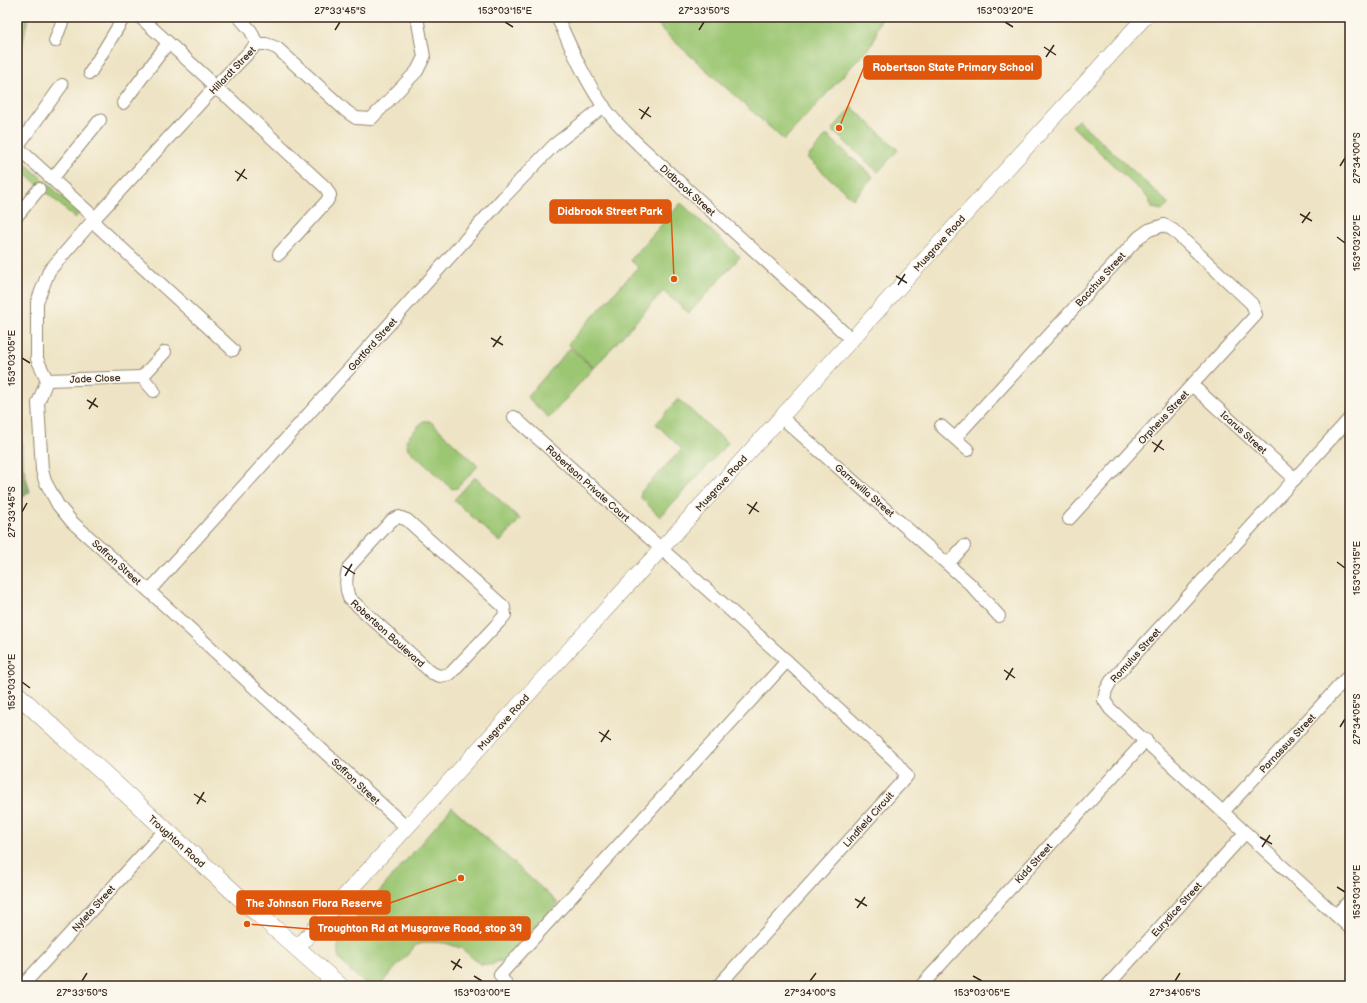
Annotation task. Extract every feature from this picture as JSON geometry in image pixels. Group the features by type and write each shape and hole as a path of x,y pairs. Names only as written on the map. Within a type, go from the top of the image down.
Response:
{"main road":[{"name":"Troughton Road","path":"17,694 165,830 297,948 332,983"}],"street":[{"path":"55,41 64,17"},
{"path":"90,72 124,17"},
{"path":"140,17 206,77 214,88 229,98 329,192 330,195 327,201 278,254"},
{"path":"239,17 251,31 257,44"},
{"name":"Hillardt Street","path":"93,220 214,88 257,44 266,44 277,48 346,111 356,118 371,119 417,70 424,57 417,17"},
{"name":"Didbrook Street","path":"556,17 576,60 604,106 616,122 640,146 851,338"},
{"name":"Musgrave Road","path":"297,948 1145,17"},
{"path":"123,103 168,43"},
{"path":"62,85 17,147 233,350"},
{"name":"Gartford Street","path":"149,591 503,198 554,145 604,106"},
{"path":"52,179 100,120"},
{"path":"17,216 39,189"},
{"path":"47,380 37,359 37,302 49,271 93,220"},
{"name":"Bacchus Street","path":"955,438 1138,237 1149,230 1164,225 1173,230 1252,304 1256,315"},
{"name":"Orpheus Street","path":"1069,519 1256,315"},
{"path":"154,391 142,377 165,352"},
{"name":"Jade Close","path":"47,380 142,377"},
{"name":"Saffron Street","path":"47,380 38,403 42,470 45,481 58,505 72,522 406,828"},
{"name":"Icarus Street","path":"1192,385 1295,479"},
{"name":"Robertson Private Court","path":"514,416 662,548"},
{"name":"Garrawilla Street","path":"780,417 948,564 970,584 999,616"},
{"name":"Romulus Street","path":"1350,418 1111,681 1106,690 1104,700 1110,709 1146,740 1245,833 1350,928"},
{"path":"941,426 968,450"},
{"name":"Robertson Boulevard","path":"399,517 406,520 504,607 505,615 450,674 440,676 432,673 349,598 346,589 345,576 349,567 392,520 399,517"},
{"path":"948,564 964,546"},
{"name":"Lindfield Circuit","path":"662,548 895,761 907,776 718,986"},
{"path":"507,986 500,975 787,661"},
{"name":"Parnassus Street","path":"1223,812 1350,674"},
{"name":"Kidd Street","path":"921,986 1146,740"},
{"name":"Nyleta Street","path":"22,986 165,830"},
{"name":"Eurydice Street","path":"1107,986 1245,833"},
{"path":"1336,915 1350,900"}],"green space":[{"path":"17,17 28,17 17,70"},
{"path":"654,17 881,17 873,43 784,140 662,30"},
{"path":"851,108 853,108 898,150 878,172 832,130"},
{"path":"1078,120 1169,204 1163,210 1152,208 1149,199 1072,126"},
{"path":"826,136 828,136 873,177 853,199 807,158"},
{"path":"17,156 80,213 75,218 17,166"},
{"path":"681,203 740,257 689,313 663,291 594,368 568,344 638,267 630,260"},
{"path":"17,292 20,293 22,462 30,492 17,501"},
{"path":"570,348 593,368 549,418 527,397"},
{"path":"678,399 728,443 660,517 641,498 641,492 682,449 656,424"},
{"path":"423,421 430,421 478,466 457,488 452,489 408,449 406,440"},
{"path":"475,477 520,519 500,542 454,500"},
{"path":"452,807 558,903 504,962 497,961 492,965 480,964 461,948 445,943 428,942 416,945 379,986 368,986 341,961 338,954 338,949 342,935"}],"place":[{"name":"Robertson State Primary School","path":"839,128"},
{"name":"Didbrook Street Park","path":"674,279"},
{"name":"The Johnson Flora Reserve","path":"461,878"},
{"name":"Troughton Rd at Musgrave Road, stop 39","path":"247,924"}]}
